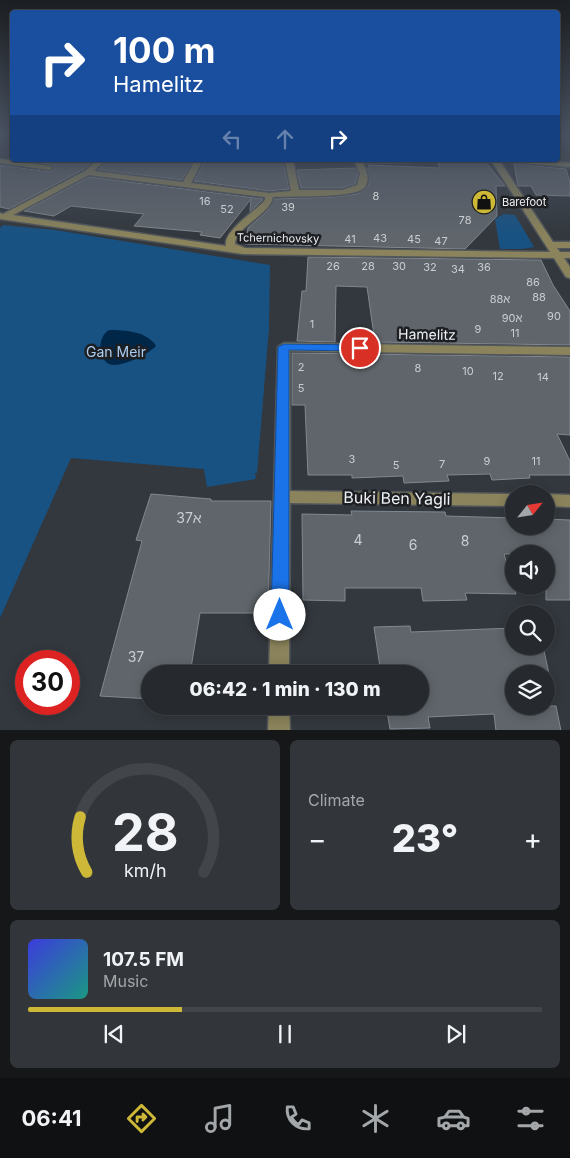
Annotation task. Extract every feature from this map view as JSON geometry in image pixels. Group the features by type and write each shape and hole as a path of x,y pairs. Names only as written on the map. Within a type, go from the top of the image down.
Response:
{"street":[{"path":"42,167 49,168"},
{"path":"2,216 88,173 94,167"},
{"path":"186,185 195,167"},
{"path":"290,167 295,193"},
{"path":"88,173 269,195 342,192 360,187 364,180 362,167"},
{"path":"500,167 570,275"},
{"path":"243,251 231,246 232,236 265,205 269,200 269,195"},
{"name":"Tchernichovsky","path":"2,216 243,251 570,255"},
{"path":"551,245 570,245"},
{"name":"Hamelitz","path":"281,497 284,347 570,351"},
{"path":"279,665 281,497"},
{"name":"Buki Ben Yagli","path":"281,497 505,500"},
{"path":"555,500 570,501"},
{"path":"279,715 279,730"}],"green space":[{"path":"504,214 515,215 534,247 500,249 495,219"},
{"name":"Gan Meir","path":"3,225 55,230 270,265 269,328 257,473 255,473 256,479 207,487 204,469 71,458 0,618 0,228"}],"shaded area":[{"path":"109,330 141,334 156,346 134,360 114,365 109,364 102,357 100,347 105,333"}],"building":[{"path":"0,167 49,172 55,169 53,167 86,167 9,209 0,207"},
{"path":"101,167 189,167 182,180 98,170"},
{"path":"202,167 284,167 289,189 269,191 194,181"},
{"path":"369,167 490,167 505,186 496,186 497,216 465,249 245,244 248,228 267,211 274,199 334,197 357,194 369,184 367,168"},
{"path":"515,167 566,169 570,182 570,196 536,195 531,186 518,186"},
{"path":"356,168 358,174 355,184 342,188 301,188 297,170"},
{"path":"89,177 263,199 250,212 251,199 220,238 200,235 202,232 134,226 144,214 71,206 54,216 24,211"},
{"path":"308,257 541,260 553,285 570,311 570,345 375,342 367,287 336,286 335,342 297,341 302,291 306,291"},
{"path":"292,353 570,357 570,435 557,434 570,461 570,475 529,475 530,478 492,480 490,474 447,475 449,481 404,483 403,476 352,478 352,475 308,475 305,405 292,405"},
{"path":"151,494 211,499 211,501 271,501 268,613 200,613 191,665 141,665 141,698 100,696 142,541 136,540"},
{"path":"351,511 445,512 446,516 505,518 505,535 555,535 555,519 570,520 570,600 546,600 546,595 555,595 555,545 505,545 505,594 465,593 467,600 423,601 421,588 345,588 345,601 303,600 302,514 352,515"},
{"path":"410,626 411,632 505,628 505,655 545,655 547,665 505,665 505,715 555,715 556,706 561,730 496,730 494,714 428,717 430,728 390,729 388,715 429,715 429,665 380,665 374,627"}],"place":[{"name":"Barefoot","path":"484,202"}],"route":[{"path":"280,615 284,347 360,348"}]}
